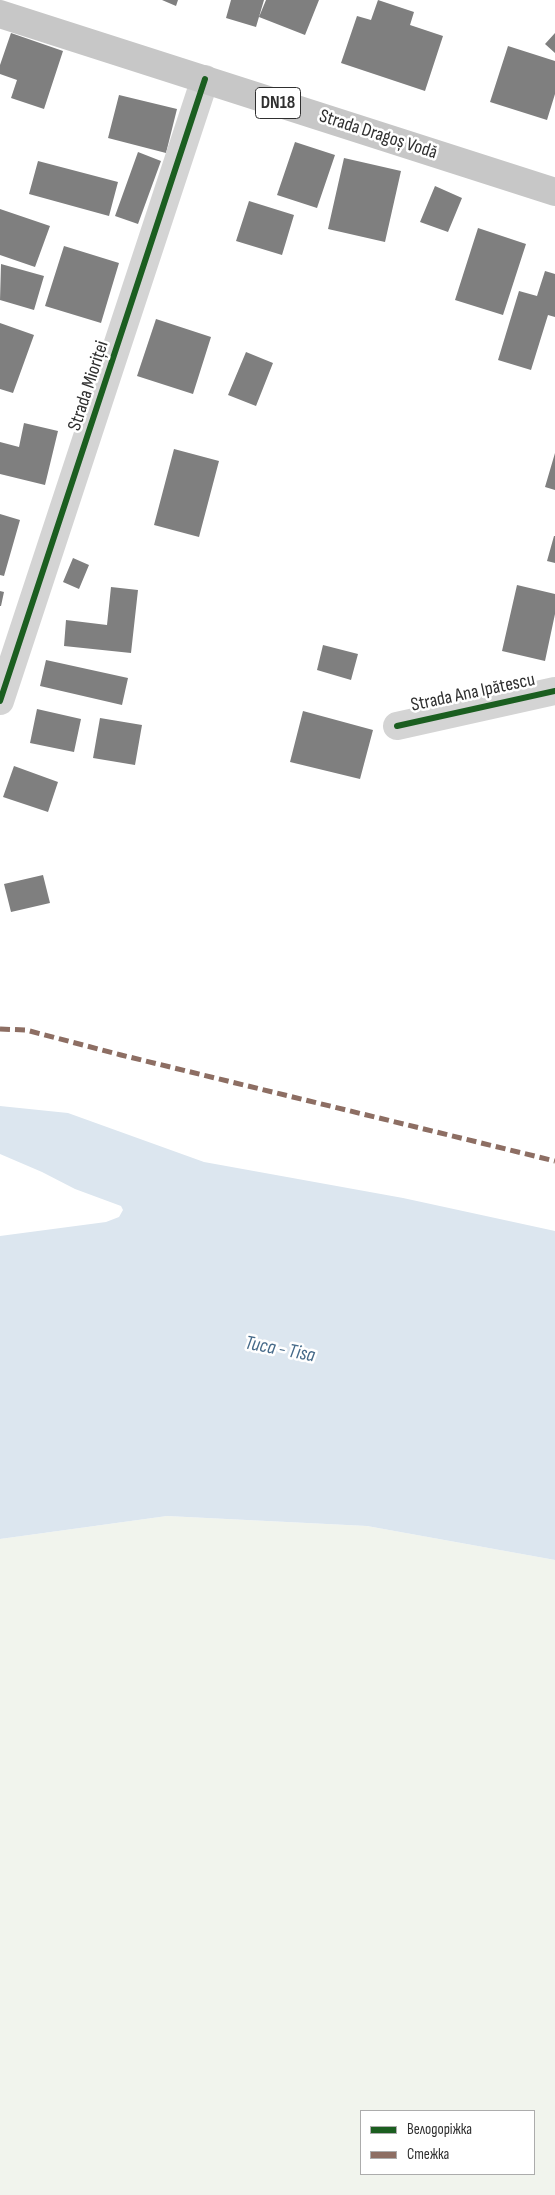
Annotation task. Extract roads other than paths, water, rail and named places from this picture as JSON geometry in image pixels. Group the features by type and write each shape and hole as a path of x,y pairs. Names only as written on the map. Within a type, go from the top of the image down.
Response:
{"main road":[{"name":"Strada Dragoș Vodă","path":"0,14 555,192"}],"street":[{"name":"Strada Mioriței","path":"0,701 205,79"},
{"name":"Strada Ana Ipătescu","path":"398,726 555,691"}],"water":[{"name":"Тиса - Tisa","path":"0,1106 68,1113 204,1162 403,1198 555,1231 555,1560 367,1526 167,1516 0,1539 0,1236 106,1222 119,1217 123,1210 121,1206 75,1189 0,1154"}]}
